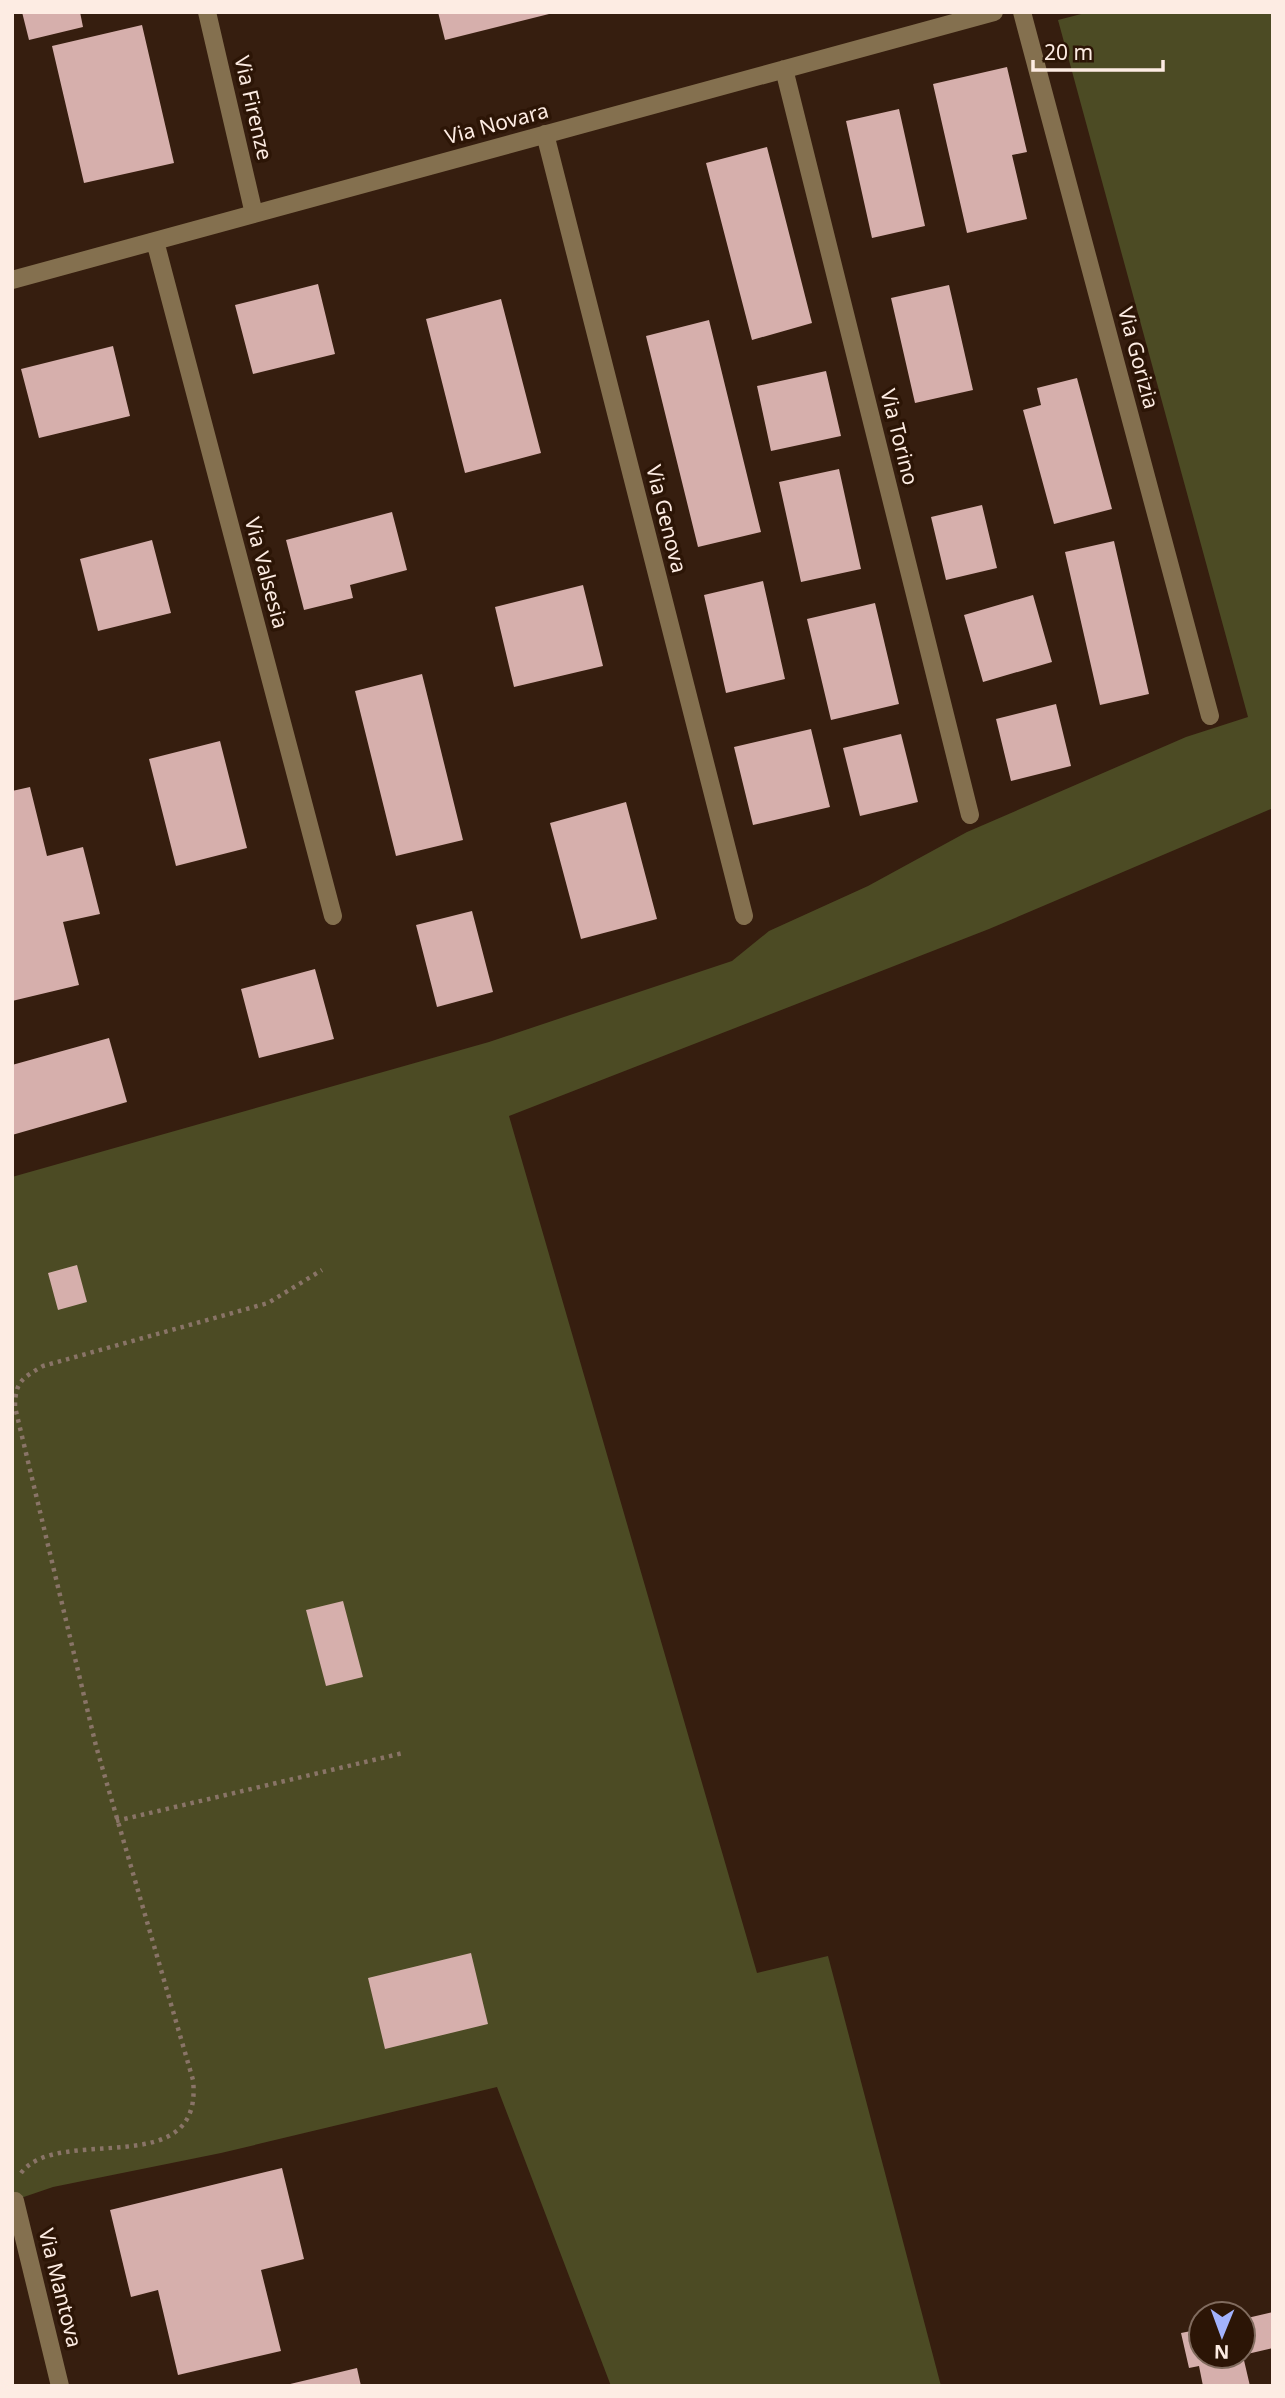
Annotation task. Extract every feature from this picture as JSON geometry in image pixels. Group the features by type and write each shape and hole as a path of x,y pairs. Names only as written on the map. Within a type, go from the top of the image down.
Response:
{"street":[{"name":"Via Firenze","path":"207,12 254,214"},
{"name":"Via Novara","path":"12,280 994,12"},
{"name":"Via Gorizia","path":"1022,12 1210,716"},
{"name":"Via Torino","path":"783,69 970,816"},
{"name":"Via Genova","path":"545,134 744,916"},
{"name":"Via Valsesia","path":"155,242 333,916"},
{"name":"Via Mantova","path":"15,2201 60,2386"}],"path":[{"path":"15,2201 16,2184 23,2170 36,2162 61,2155 163,2140 180,2130 191,2115 195,2100 192,2080 116,1821 18,1421 15,1390 25,1376 43,1366 268,1303 322,1270"},
{"path":"116,1821 402,1753"}],"shaded area":[{"path":"1089,12 1273,12 1273,808 989,929 509,1116 757,1973 828,1956 941,2386 611,2386 497,2087 221,2153 53,2187 12,2201 12,1177 489,1042 732,961 769,931 868,886 967,832 1186,737 1248,717 1058,20"}],"building":[{"path":"22,12 80,12 83,27 29,40"},
{"path":"438,12 553,12 553,13 445,40"},
{"path":"142,25 174,163 84,183 52,46"},
{"path":"1007,67 1027,152 1012,155 1027,219 967,233 933,84"},
{"path":"899,109 925,226 872,238 846,121"},
{"path":"767,147 812,323 752,340 706,163"},
{"path":"318,284 335,354 253,374 235,305"},
{"path":"949,285 973,390 915,403 891,298"},
{"path":"501,299 541,453 465,473 426,319"},
{"path":"709,320 761,532 698,547 646,336"},
{"path":"113,346 130,416 39,438 21,369"},
{"path":"826,371 841,436 771,451 757,386"},
{"path":"1077,378 1112,509 1054,524 1023,410 1041,405 1037,388"},
{"path":"839,469 861,569 801,582 779,482"},
{"path":"982,505 997,568 946,580 931,517"},
{"path":"392,512 407,570 350,585 353,598 304,610 286,540"},
{"path":"152,540 171,613 98,631 80,559"},
{"path":"1114,541 1149,694 1100,705 1065,552"},
{"path":"763,581 785,679 726,693 704,595"},
{"path":"583,585 603,666 514,687 495,607"},
{"path":"1033,595 1052,662 983,682 964,615"},
{"path":"875,603 899,704 831,720 807,619"},
{"path":"422,674 463,840 396,856 355,691"},
{"path":"1056,704 1071,766 1011,781 996,719"},
{"path":"811,729 830,807 753,825 734,747"},
{"path":"901,734 918,802 860,816 843,748"},
{"path":"220,741 247,848 176,866 149,759"},
{"path":"30,787 47,856 83,847 100,914 63,922 79,985 12,1001 12,791"},
{"path":"626,802 657,919 581,939 550,823"},
{"path":"472,911 493,992 437,1007 416,925"},
{"path":"315,969 334,1039 259,1058 241,989"},
{"path":"109,1038 127,1102 12,1135 12,1065"},
{"path":"77,1265 87,1302 58,1310 48,1273"},
{"path":"343,1601 363,1677 326,1686 306,1610"},
{"path":"471,1953 488,2024 385,2049 368,1978"},
{"path":"282,2168 304,2259 261,2270 281,2351 178,2375 158,2290 131,2297 110,2210"},
{"path":"1273,2312 1273,2348 1257,2352 1257,2316"},
{"path":"1187,2332 1187,2359 1181,2333"},
{"path":"357,2368 361,2386 286,2386 286,2385"},
{"path":"1200,2370 1246,2370 1250,2386 1203,2386"}]}
